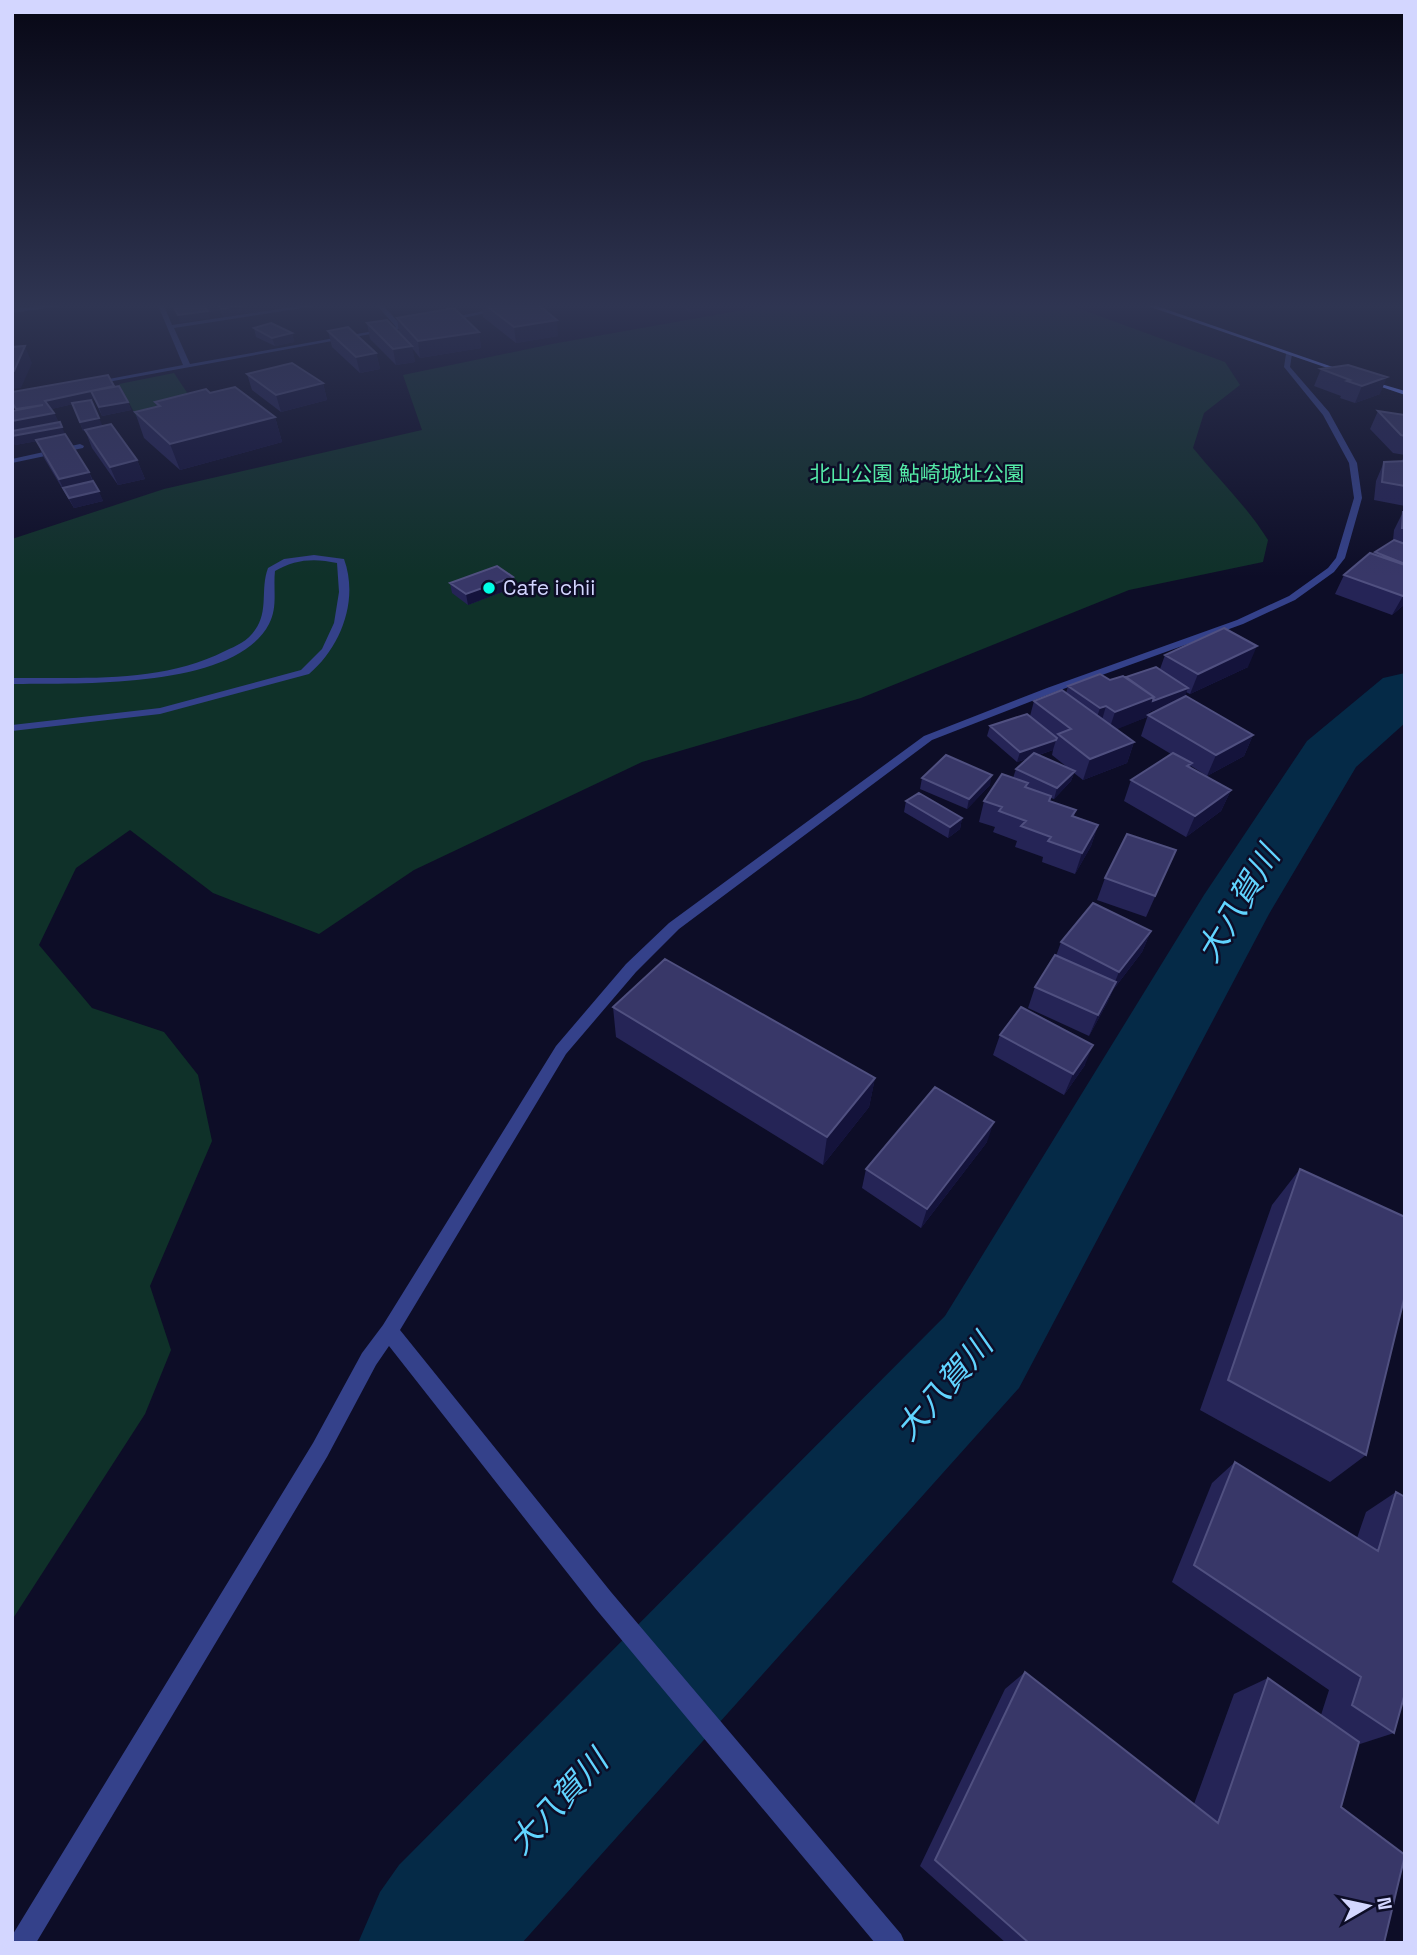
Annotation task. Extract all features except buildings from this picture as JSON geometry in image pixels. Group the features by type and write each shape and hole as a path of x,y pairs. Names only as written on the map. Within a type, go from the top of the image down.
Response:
{"street":[{"path":"22,1943 320,1450 369,1359 389,1331 561,1050 631,968 674,926 928,738 1051,690 1240,622 1292,598 1331,570 1339,558 1358,498 1347,449 1326,414 1310,394"},
{"path":"12,461 80,446"},
{"path":"12,681 169,674 211,663 259,634 272,609 267,587 271,570 284,561 303,558 325,557 341,561 344,575 342,620 320,661 305,672 160,711 12,728"},
{"path":"389,1331 603,1600 892,1943"}],"green space":[{"path":"124,394 188,394 200,412 142,427"},
{"name":"北山公園 鮎崎城址公園","path":"410,394 1228,394 1204,413 1193,448 1242,504 1268,540 1263,562 1129,590 861,698 642,762 414,870 319,934 213,893 130,830 76,868 39,945 92,1008 164,1032 198,1075 212,1141 150,1286 171,1350 145,1414 12,1620 12,539 164,489 422,430"}],"waterway":[{"name":"大八賀川","path":"431,1943 450,1916 982,1352 1231,914 1330,755 1405,691"}],"place":[{"name":"Cafe ichii","path":"489,588"}]}
